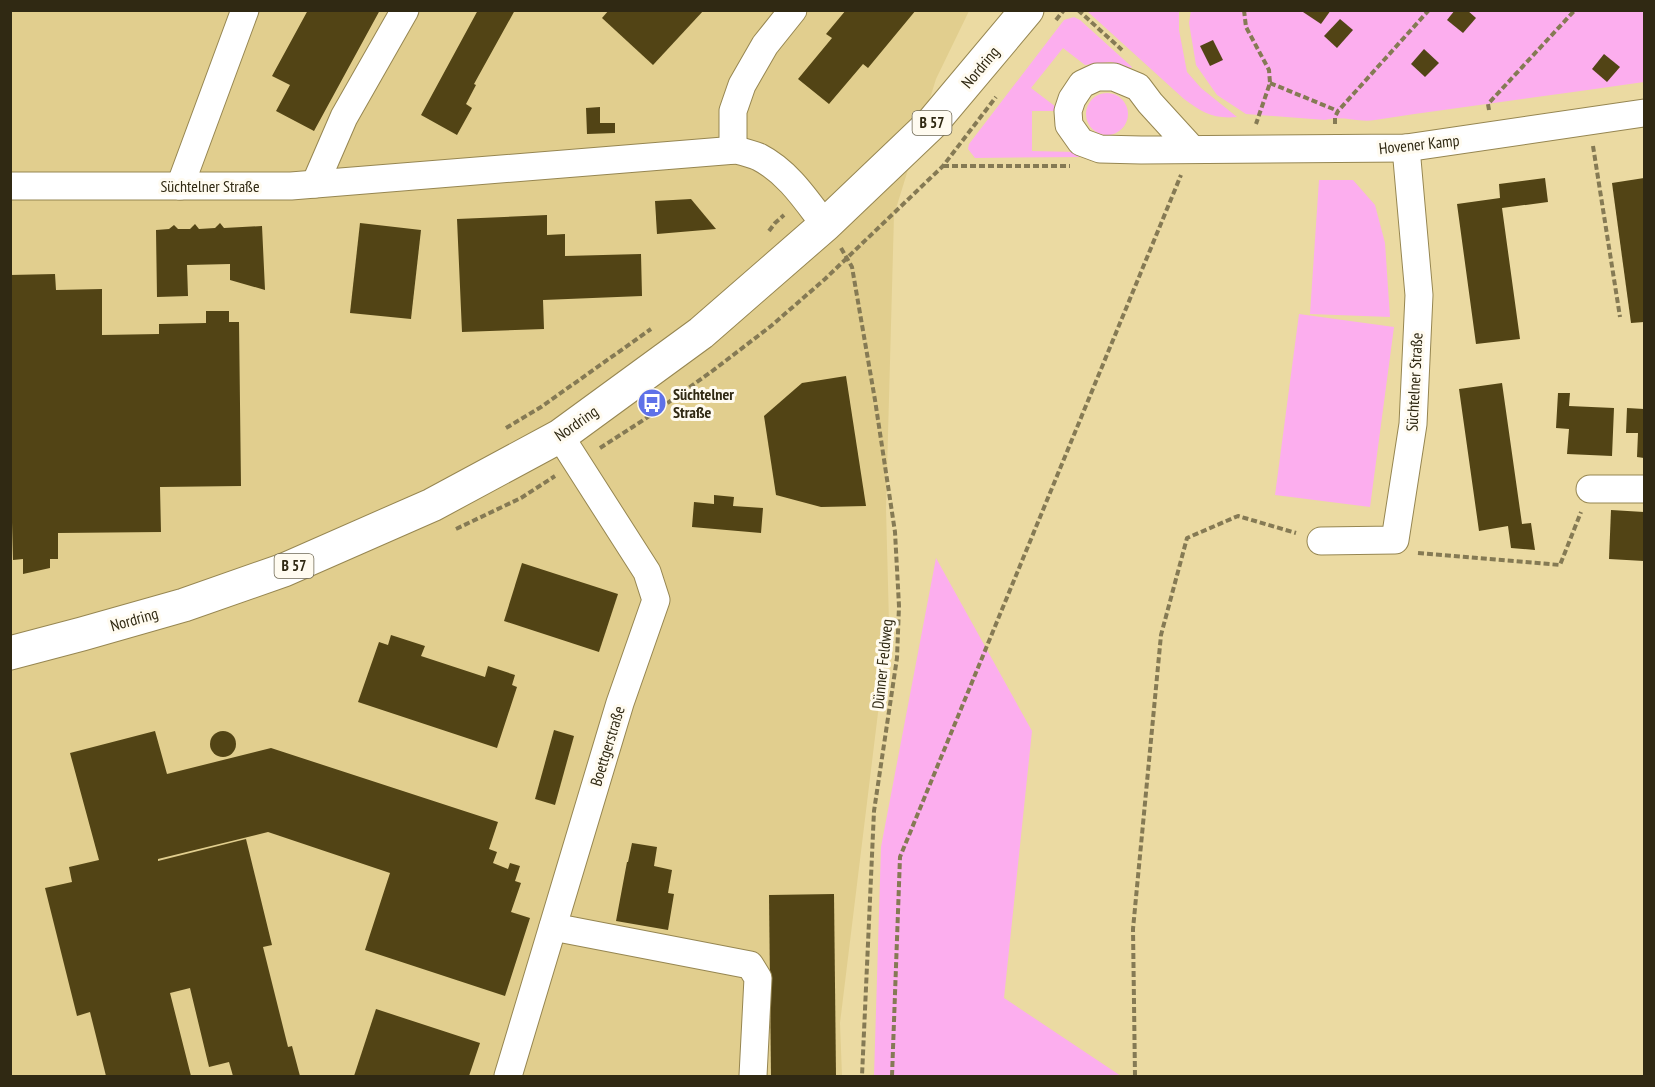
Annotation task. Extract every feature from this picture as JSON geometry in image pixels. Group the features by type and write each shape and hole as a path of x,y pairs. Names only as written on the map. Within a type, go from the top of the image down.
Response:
{"main road":[{"name":"Nordring","path":"10,653 184,605 284,570 432,505 560,436 701,333 825,225 933,122 1027,10"}],"street":[{"path":"180,186 244,10"},
{"path":"315,184 344,117 405,10"},
{"path":"733,150 733,111 742,85 765,45 792,10"},
{"path":"1100,149 1081,142 1069,125 1068,111 1072,99 1082,84 1097,77 1114,77 1138,87 1160,115 1192,149"},
{"name":"Hovener Kamp","path":"1100,149 1406,148 1644,113"},
{"name":"Süchtelner Straße","path":"1395,540 1413,424 1419,295 1406,148"},
{"name":"Süchtelner Straße","path":"10,186 291,186 736,150 758,157 779,170 805,198 825,225"},
{"name":"Boettgerstraße","path":"508,1077 620,704 656,600 647,572 560,436"},
{"path":"1590,489 1644,489"},
{"path":"1321,541 1395,540"},
{"path":"553,927 750,966 758,978 753,1077"}],"path":[{"path":"1078,10 1142,67 1138,87"},
{"path":"1244,10 1246,27 1269,70 1270,83 1248,150"},
{"path":"1336,149 1335,117 1338,111 1429,10"},
{"path":"1490,136 1488,104 1575,10"},
{"path":"1270,83 1338,111"},
{"path":"1589,122 1620,317"},
{"path":"825,279 943,166 1081,166 1100,149"},
{"path":"892,1077 900,857 1192,149"},
{"path":"769,232 775,223"},
{"name":"Dünner Feldweg","path":"848,257 852,267 875,400 895,532 899,606 897,658 874,811 862,1077"},
{"path":"501,431 541,407 654,327"},
{"path":"1395,540 1406,552 1560,565 1590,489"},
{"path":"1135,1077 1133,929 1161,635 1187,538 1238,516 1321,541"}],"shaded area":[{"path":"1191,10 1644,11 1644,82 1369,121 1246,114 1217,95 1196,65 1189,23"},
{"path":"10,11 969,11 936,79 894,215 886,508 889,623 840,1023 842,1076 11,1076"},
{"path":"1087,11 1179,11 1179,30 1187,72 1201,88 1237,117 1215,116 1191,104"},
{"path":"1074,17 1132,67 1111,62 1085,65 1063,48 1031,88 1056,107 1055,111 1032,111 1032,151 1075,152 1082,157 975,158 968,149 969,144 1064,20"},
{"path":"1107,93 1122,99 1128,114 1122,129 1107,135 1092,129 1086,114 1092,99"},
{"path":"1319,180 1353,180 1375,205 1385,243 1390,317 1310,314"},
{"path":"1299,314 1394,327 1370,507 1275,495"},
{"path":"936,558 1032,731 1004,998 1121,1076 874,1076 881,847"}],"building":[{"path":"308,10 380,10 314,131 276,111 290,85 272,76"},
{"path":"478,10 515,10 474,84 476,85 466,104 472,108 457,135 421,115"},
{"path":"609,10 704,10 653,65 602,18"},
{"path":"846,10 916,10 868,68 863,64 829,104 798,79 832,38 826,34"},
{"path":"1304,10 1331,10 1321,24 1303,12"},
{"path":"1455,10 1467,10 1476,18 1463,33 1447,20"},
{"path":"1340,19 1353,30 1337,48 1324,36"},
{"path":"1213,40 1223,60 1210,66 1200,46"},
{"path":"1424,49 1439,63 1425,77 1411,64"},
{"path":"1604,54 1620,67 1607,82 1592,69"},
{"path":"600,107 600,123 615,123 615,133 587,134 586,108"},
{"path":"1545,178 1548,202 1502,208 1520,339 1476,344 1457,204 1500,198 1499,184"},
{"path":"1644,178 1644,322 1631,323 1612,183"},
{"path":"691,199 716,229 657,234 655,201"},
{"path":"547,215 547,235 565,234 565,256 641,254 642,296 543,300 544,329 462,332 457,219"},
{"path":"220,223 224,228 262,226 265,290 230,280 230,264 187,265 188,296 157,297 156,230 169,229 174,225 178,229 190,229 195,224 199,229 215,228"},
{"path":"360,223 421,230 411,319 350,313"},
{"path":"55,274 56,290 102,289 102,335 159,334 159,324 206,323 206,311 229,311 229,322 239,322 241,486 160,487 161,532 58,533 58,559 50,559 50,568 23,574 23,559 13,560 10,447 10,275"},
{"path":"846,376 866,506 821,507 776,495 764,416 802,383"},
{"path":"1502,383 1522,524 1531,523 1535,550 1511,548 1508,526 1479,531 1459,389"},
{"path":"1558,393 1570,393 1569,406 1614,408 1612,456 1567,454 1569,429 1556,428"},
{"path":"1627,408 1644,409 1644,458 1637,457 1638,433 1626,433"},
{"path":"714,495 734,497 733,506 763,508 761,533 692,527 694,502 714,504"},
{"path":"1611,510 1644,512 1644,561 1609,559"},
{"path":"522,563 618,594 599,652 504,621"},
{"path":"391,635 425,646 421,656 485,677 488,666 515,675 512,685 517,687 497,748 358,702 379,642 388,645"},
{"path":"554,730 574,736 555,805 535,799"},
{"path":"155,731 167,774 271,748 498,822 489,849 497,852 493,863 508,869 510,863 520,866 515,881 521,883 511,912 530,918 505,996 365,950 390,873 268,832 158,859 158,861 246,839 272,945 263,947 288,1047 292,1046 300,1076 233,1076 229,1062 209,1067 190,988 170,993 191,1076 106,1076 90,1012 77,1016 45,888 72,882 69,867 99,860 70,753"},
{"path":"223,731 232,735 236,744 232,753 223,757 214,753 210,744 214,735"},
{"path":"632,843 657,847 654,866 672,870 668,893 674,894 668,930 616,921"},
{"path":"834,894 836,1076 771,1076 769,895"},
{"path":"376,1009 480,1043 469,1076 354,1076"}],"place":[{"name":"Süchtelner Straße","path":"652,403"}]}
